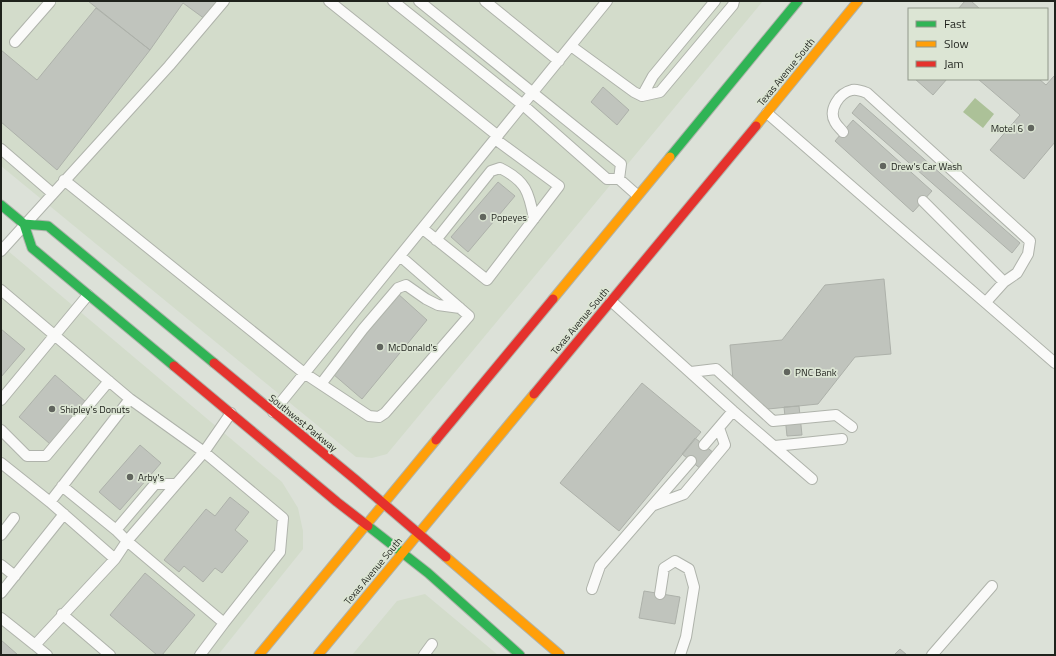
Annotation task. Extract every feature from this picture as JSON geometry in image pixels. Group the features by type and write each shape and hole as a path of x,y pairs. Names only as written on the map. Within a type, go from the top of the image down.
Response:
{"main road":[{"path":"259,655 798,1"},
{"name":"Texas Avenue South","path":"318,655 858,1"},
{"path":"1,205 24,224 32,248 231,414 428,573 520,655"},
{"name":"Southwest Parkway","path":"24,224 48,226 383,504 560,655"}],"lane":[{"path":"15,42 50,2 49,1"},
{"path":"1,251 64,180 170,66 224,1"},
{"path":"329,1 496,137 559,186 487,280 423,229"},
{"path":"393,1 523,105 607,178 619,179 638,195"},
{"path":"419,1 620,164 619,179"},
{"path":"485,1 559,61"},
{"path":"273,412 607,1"},
{"path":"642,96 653,76 715,1"},
{"path":"571,46 634,92 642,96 660,92 733,5 734,1"},
{"path":"843,132 834,122 833,112 836,102 843,94 850,91 858,90 867,93 1030,241 1028,254 1017,273 1004,282 986,302"},
{"path":"767,113 1055,363"},
{"path":"1,149 52,194"},
{"path":"436,240 491,171 500,168 513,174 523,184 530,198 534,219"},
{"path":"64,180 304,373 369,416 379,417 385,413 470,316 400,256"},
{"path":"923,201 1004,282"},
{"path":"320,384 363,329 398,288 406,285 426,299 438,305 460,308"},
{"path":"1,290 130,399 204,452 283,518 280,552 200,655"},
{"path":"1,400 88,295"},
{"path":"611,301 812,479"},
{"path":"691,372 716,369 773,421 836,415 852,427"},
{"path":"1,430 27,456 46,456 109,381"},
{"path":"50,502 130,399"},
{"path":"704,445 733,410"},
{"path":"35,645 62,614 115,559 127,541 204,452 231,414"},
{"path":"652,506 684,494 725,445 719,428"},
{"path":"775,446 842,439"},
{"path":"592,589 600,566 691,461"},
{"path":"1,463 50,502 115,559"},
{"path":"116,530 156,484 175,484"},
{"path":"62,486 116,530 224,623"},
{"path":"1,593 64,514"},
{"path":"1,535 14,518"},
{"path":"660,594 664,568 675,561 689,569 694,587 686,637 680,655"},
{"path":"1,565 15,576"},
{"path":"932,655 992,586"},
{"path":"62,614 110,655"},
{"path":"1,618 47,655"},
{"path":"424,655 432,644"}],"shaded area":[{"path":"1,1 763,1 387,454 372,458 356,457 1,166"},
{"path":"975,98 994,114 983,128 963,112"},
{"path":"1,245 282,482 298,508 303,531 303,549 218,655 1,655"},
{"path":"425,594 498,655 352,655 397,601"}],"building":[{"path":"88,1 219,1 205,19 183,3 150,50"},
{"path":"965,1 971,1 979,8 959,8"},
{"path":"96,8 150,50 57,170 1,122 1,50 37,80"},
{"name":"Motel 6","path":"1054,76 1055,77 1055,142 1024,179 990,150 1020,115 979,80 1040,80 1046,85"},
{"path":"916,80 946,80 933,95"},
{"path":"603,87 629,110 617,125 591,102"},
{"path":"860,103 1020,243 1012,253 852,113"},
{"name":"Drew's Car Wash","path":"853,120 932,191 913,212 835,141"},
{"name":"Popeyes","path":"498,182 515,196 468,252 451,237"},
{"path":"884,279 891,354 855,357 818,404 768,409 733,380 730,345 782,340 825,285"},
{"name":"McDonald's","path":"397,293 427,320 362,399 333,374"},
{"path":"1,329 25,349 1,377"},
{"name":"Shipley's Donuts","path":"55,375 86,402 50,444 19,417"},
{"path":"642,383 701,432 619,531 560,483"},
{"path":"799,406 802,435 787,436 784,407"},
{"path":"695,438 714,453 701,469 682,454"},
{"name":"Arby's","path":"140,445 161,463 120,510 99,492"},
{"path":"230,497 249,512 235,530 248,541 222,573 215,568 203,582 184,566 179,572 164,560 206,509 215,516"},
{"path":"145,573 195,615 162,655 157,655 110,615"},
{"path":"644,591 680,597 675,624 639,618"},
{"path":"1,640 18,655 1,655"},
{"path":"900,649 907,655 894,655"}],"traffic: fast":[{"path":"670,157 798,1"},
{"path":"1,205 24,224 32,248 174,366"},
{"path":"24,224 48,226 214,363"},
{"path":"368,526 428,573 520,655"}],"traffic: slow":[{"path":"756,126 858,1"},
{"path":"553,299 670,157"},
{"path":"318,655 534,394"},
{"path":"259,655 436,440"},
{"path":"446,557 560,655"}],"traffic: jam":[{"path":"534,394 756,126"},
{"path":"436,440 553,299"},
{"path":"214,363 356,480 446,557"},
{"path":"174,366 337,502 368,526"}],"place":[{"name":"Motel 6","path":"1031,128"},
{"name":"Drew's Car Wash","path":"883,166"},
{"name":"Popeyes","path":"483,217"},
{"name":"McDonald's","path":"380,347"},
{"name":"PNC Bank","path":"787,372"},
{"name":"Shipley's Donuts","path":"52,409"},
{"name":"Arby's","path":"130,477"}]}
